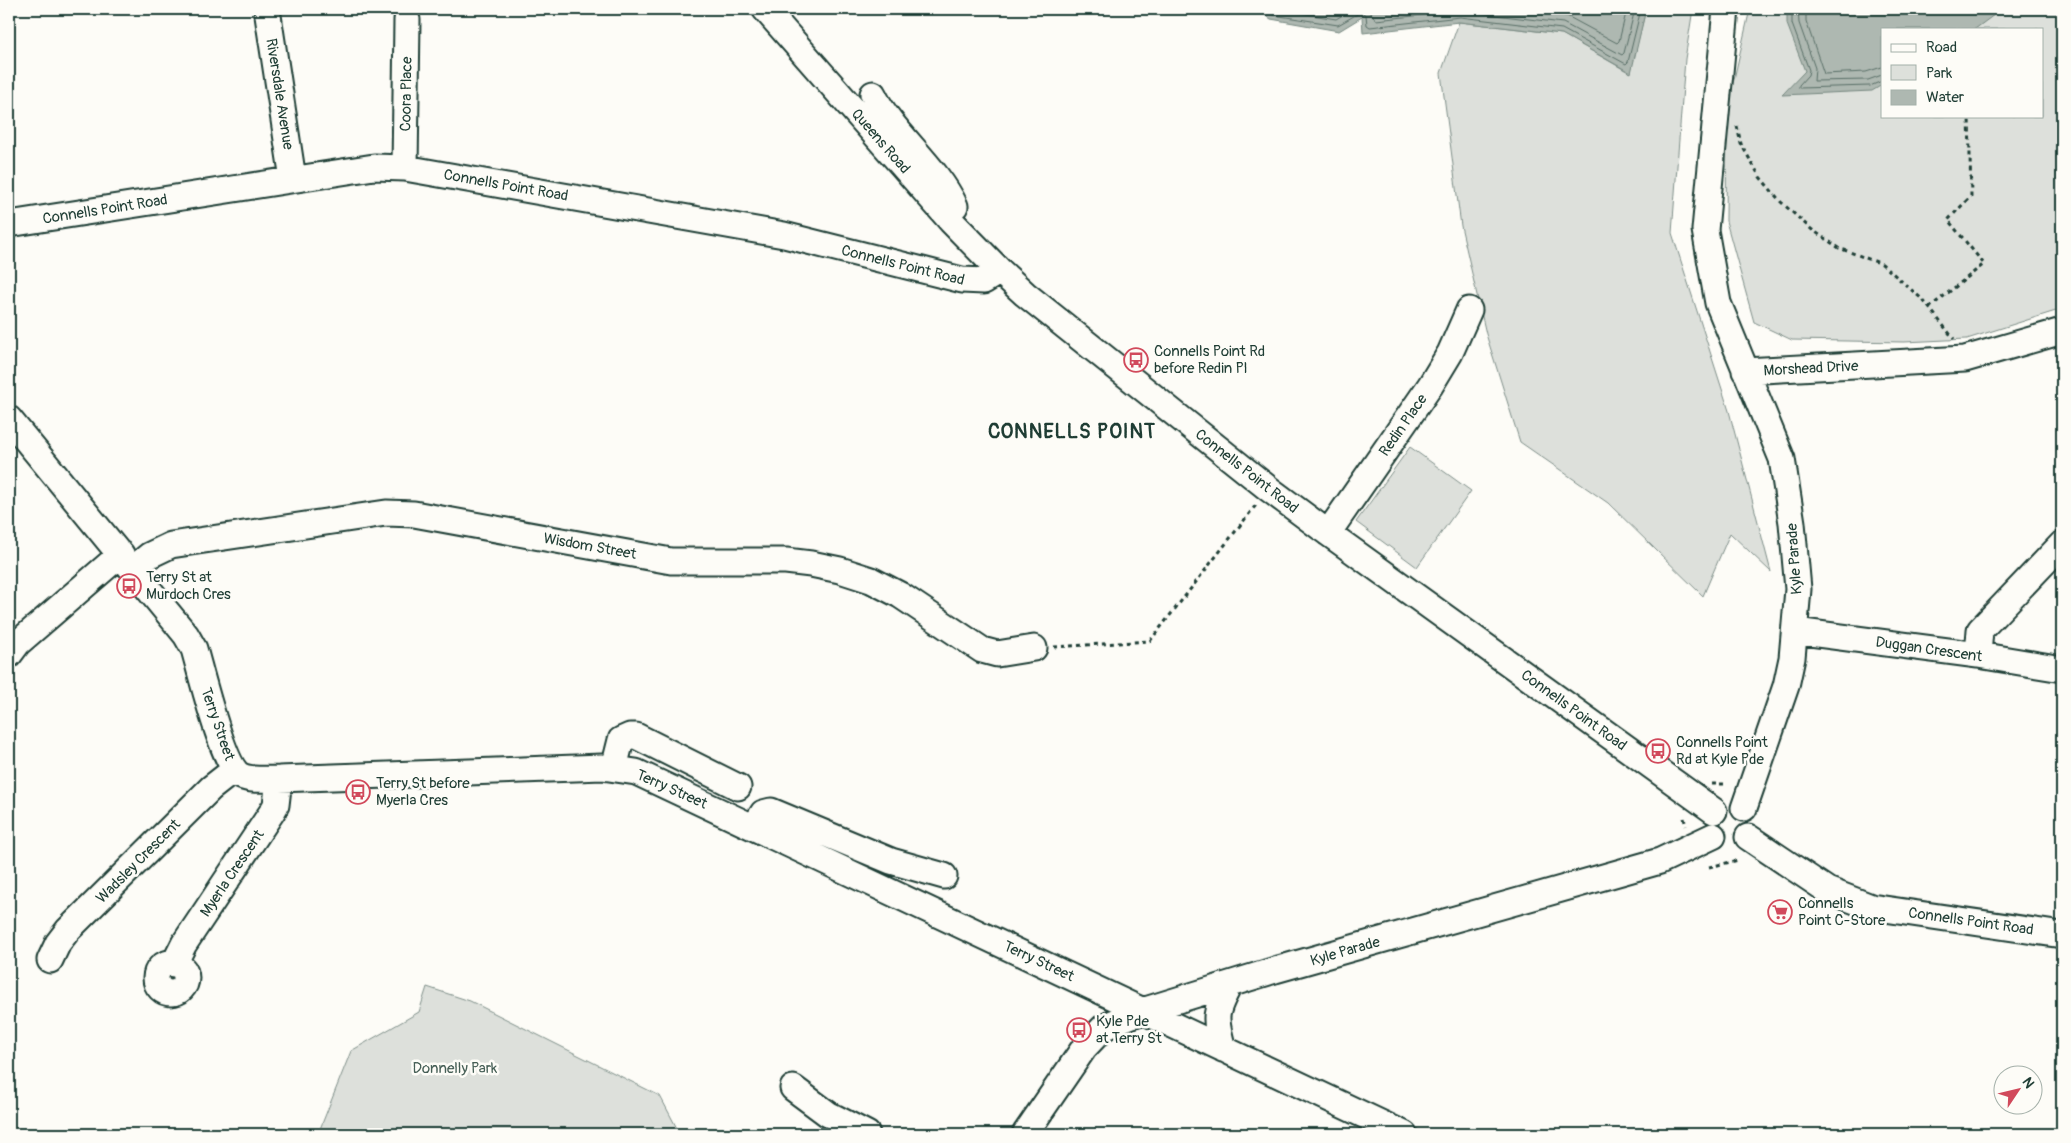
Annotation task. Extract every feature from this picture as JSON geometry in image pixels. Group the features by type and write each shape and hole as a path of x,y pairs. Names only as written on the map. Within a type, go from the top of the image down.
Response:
{"street":[{"name":"Riversdale Avenue","path":"267,9 294,179"},
{"name":"Queens Road","path":"764,9 951,221 1000,271"},
{"name":"Morshead Drive","path":"1726,9 1704,230 1718,303 1745,371 1965,359 2062,331"},
{"name":"Coora Place","path":"405,168 407,20"},
{"path":"873,94 879,106 920,154 952,201 956,211 951,221"},
{"name":"Connells Point Road","path":"9,224 374,167 405,168 784,235 962,280 984,281 1000,271 1025,294 1261,483 1714,811"},
{"name":"Redin Place","path":"1328,533 1430,386 1450,353 1469,310"},
{"name":"Kyle Parade","path":"1744,808 1786,686 1792,658 1798,589 1792,523 1782,459 1745,371"},
{"name":"Terry Street","path":"9,419 175,620 194,649 224,750 234,770 240,776 249,779 279,779 592,767 636,772 1404,1134"},
{"name":"Wisdom Street","path":"9,655 18,643 127,562 150,555 171,545 386,513 414,514 671,561 786,561 811,564 871,580 900,594 982,650 997,654 1034,648"},
{"path":"1978,655 1980,630 2062,544"},
{"name":"Duggan Crescent","path":"1795,631 1978,655 2062,669"},
{"path":"614,768 621,740 624,737 636,736 738,787"},
{"name":"Wadsley Crescent","path":"50,960 58,943 68,930 211,788 234,770"},
{"name":"Myerla Crescent","path":"174,964 184,944 276,805 279,779"},
{"path":"1732,803 1744,808 1751,818 1752,825 1744,849 1743,842 1730,846 1718,842 1713,836 1709,823 1714,811 1719,806 1732,803"},
{"path":"754,827 763,813 771,811 891,861 944,876"},
{"name":"Kyle Parade","path":"1025,1134 1093,1037 1103,1028 1142,1011 1660,861 1713,836"},
{"name":"Connells Point Road","path":"1744,849 1827,890 1871,907 2062,935"},
{"path":"1223,1048 1216,1027 1216,1012 1230,984"},
{"path":"793,1088 828,1114 867,1134"}],"path":[{"path":"1736,118 1741,144 1760,176 1781,202 1811,229 1839,248 1882,264 1924,300 1962,350 1965,359"},
{"path":"1929,308 1984,264 1948,220 1972,196 1969,118"},
{"path":"1034,648 1150,641 1256,505"},
{"path":"1709,784 1725,784"},
{"path":"1684,818 1686,826"},
{"path":"1709,867 1744,849"}],"green space":[{"path":"1646,9 1693,9 1685,59 1672,233 1729,411 1771,572 1730,533 1703,596 1608,503 1520,442 1486,334 1461,226 1441,73 1459,22 1562,34 1630,73"},
{"path":"1750,9 2062,9 2062,309 1967,339 1904,342 1792,340 1754,322 1726,221 1727,110"},
{"path":"1410,447 1471,491 1417,567 1356,522"},
{"name":"Donnelly Park","path":"427,987 470,1001 660,1096 680,1134 318,1134 351,1051 419,1012"}],"water":[{"path":"1256,9 1646,9 1631,73 1562,34 1459,22 1363,33 1362,17 1339,31 1271,19"},
{"path":"1787,9 2002,9 1976,28 1881,28 1881,86 1872,91 1782,95 1805,71 1787,24"}],"place":[{"name":"Connells Point Rd before Redin Pl","path":"1136,360"},
{"name":"Terry St at Murdoch Cres","path":"129,586"},
{"name":"Connells Point Rd at Kyle Pde","path":"1658,751"},
{"name":"Terry St before Myerla Cres","path":"358,792"},
{"name":"Connells Point C-Store","path":"1780,912"},
{"name":"Kyle Pde at Terry St","path":"1079,1030"}],"district":[{"name":"CONNELLS POINT","path":"1072,431"}]}
